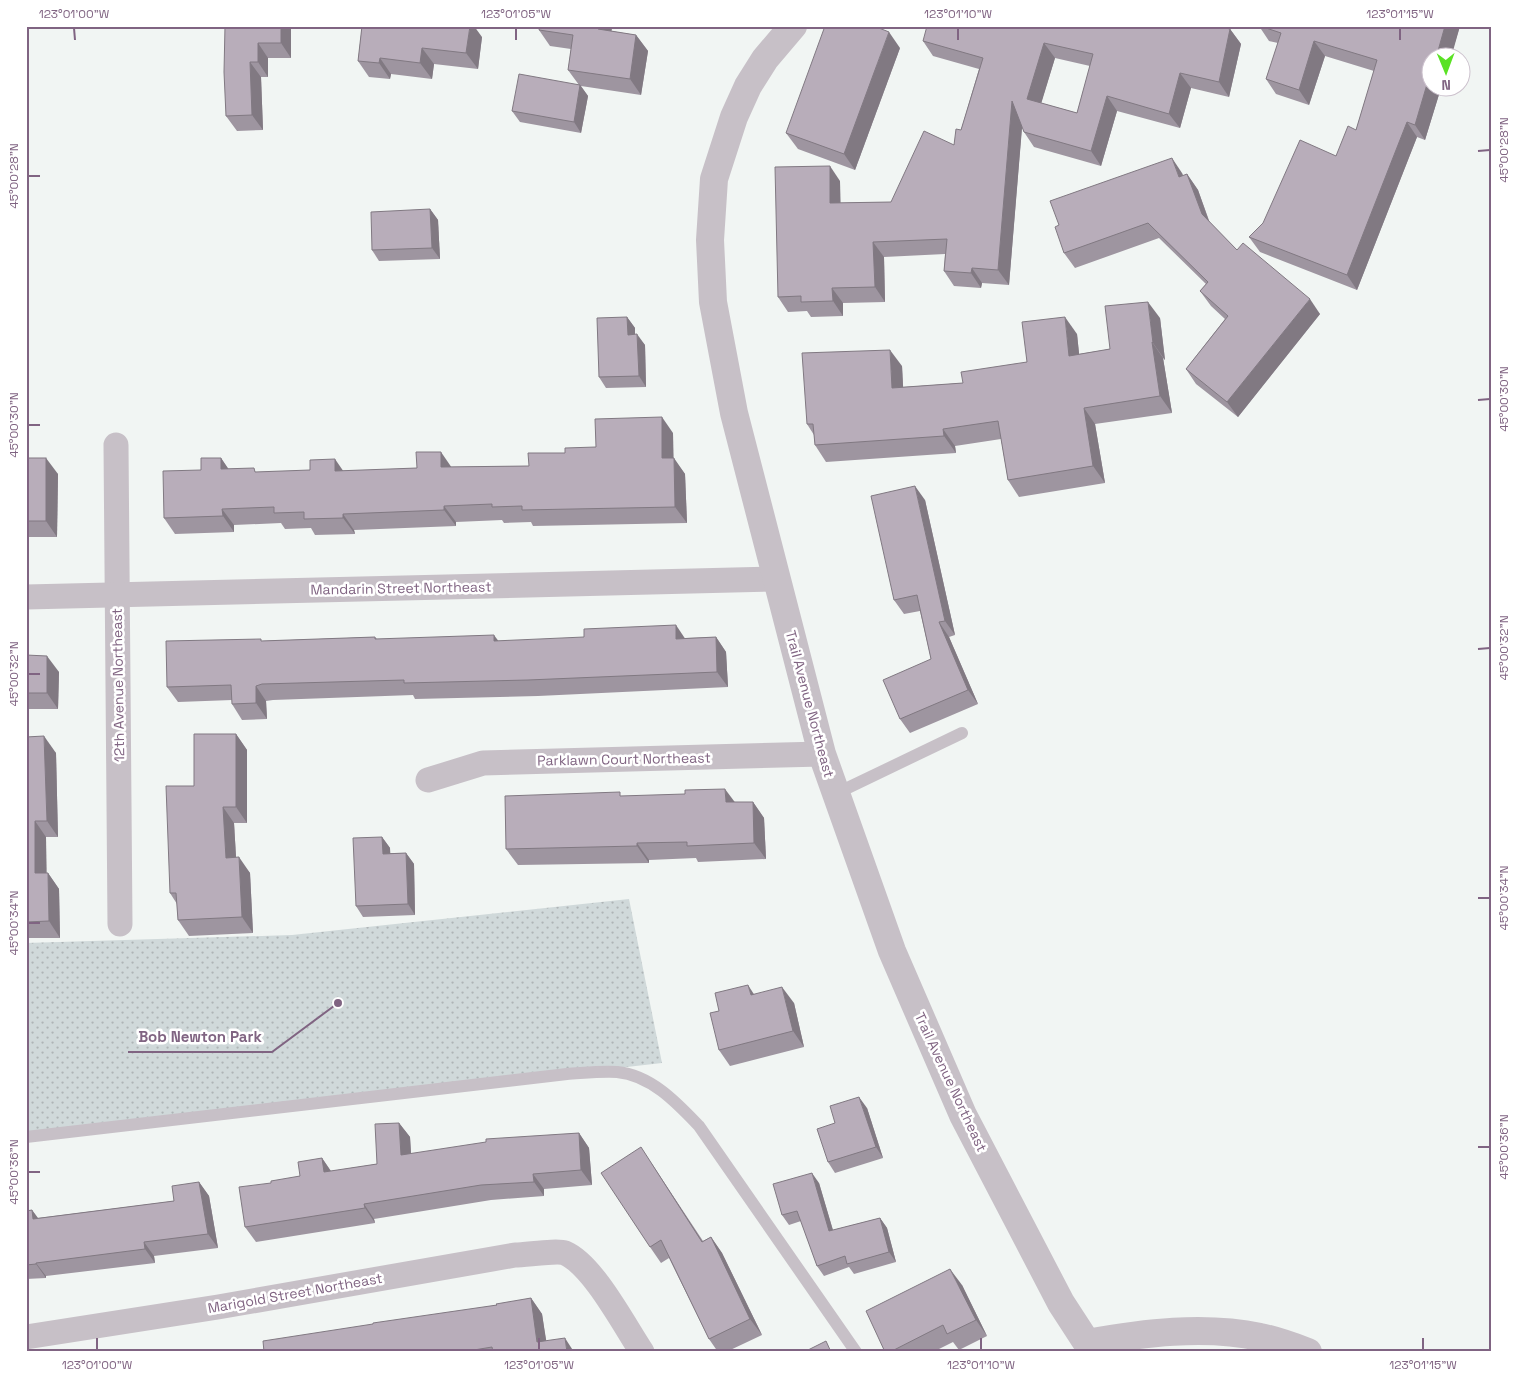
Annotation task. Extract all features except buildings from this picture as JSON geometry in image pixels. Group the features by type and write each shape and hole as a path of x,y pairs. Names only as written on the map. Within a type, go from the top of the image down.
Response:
{"street":[{"name":"Trail Avenue Northeast","path":"793,26 765,60 748,86 734,117 714,179 710,240 713,302 734,413 822,754 892,951 963,1115 1085,1349"},
{"name":"12th Avenue Northeast","path":"116,445 120,924"},
{"name":"Mandarin Street Northeast","path":"26,597 776,578"},
{"name":"Parklawn Court Northeast","path":"428,780 483,763 822,754"},
{"name":"Marigold Street Northeast","path":"26,1337 218,1307 515,1255 563,1253 581,1264 593,1276 642,1352"},
{"path":"1085,1349 1123,1336 1209,1331 1260,1336 1308,1352"}],"lane":[{"path":"835,794 962,733"},
{"path":"26,1137 567,1074 618,1072 640,1078 678,1104 699,1126 856,1352"}],"shaded area":[{"path":"629,899 662,1063 26,1135 26,943 292,935"}],"place":[{"name":"Bob Newton Park","path":"338,1003"}]}
